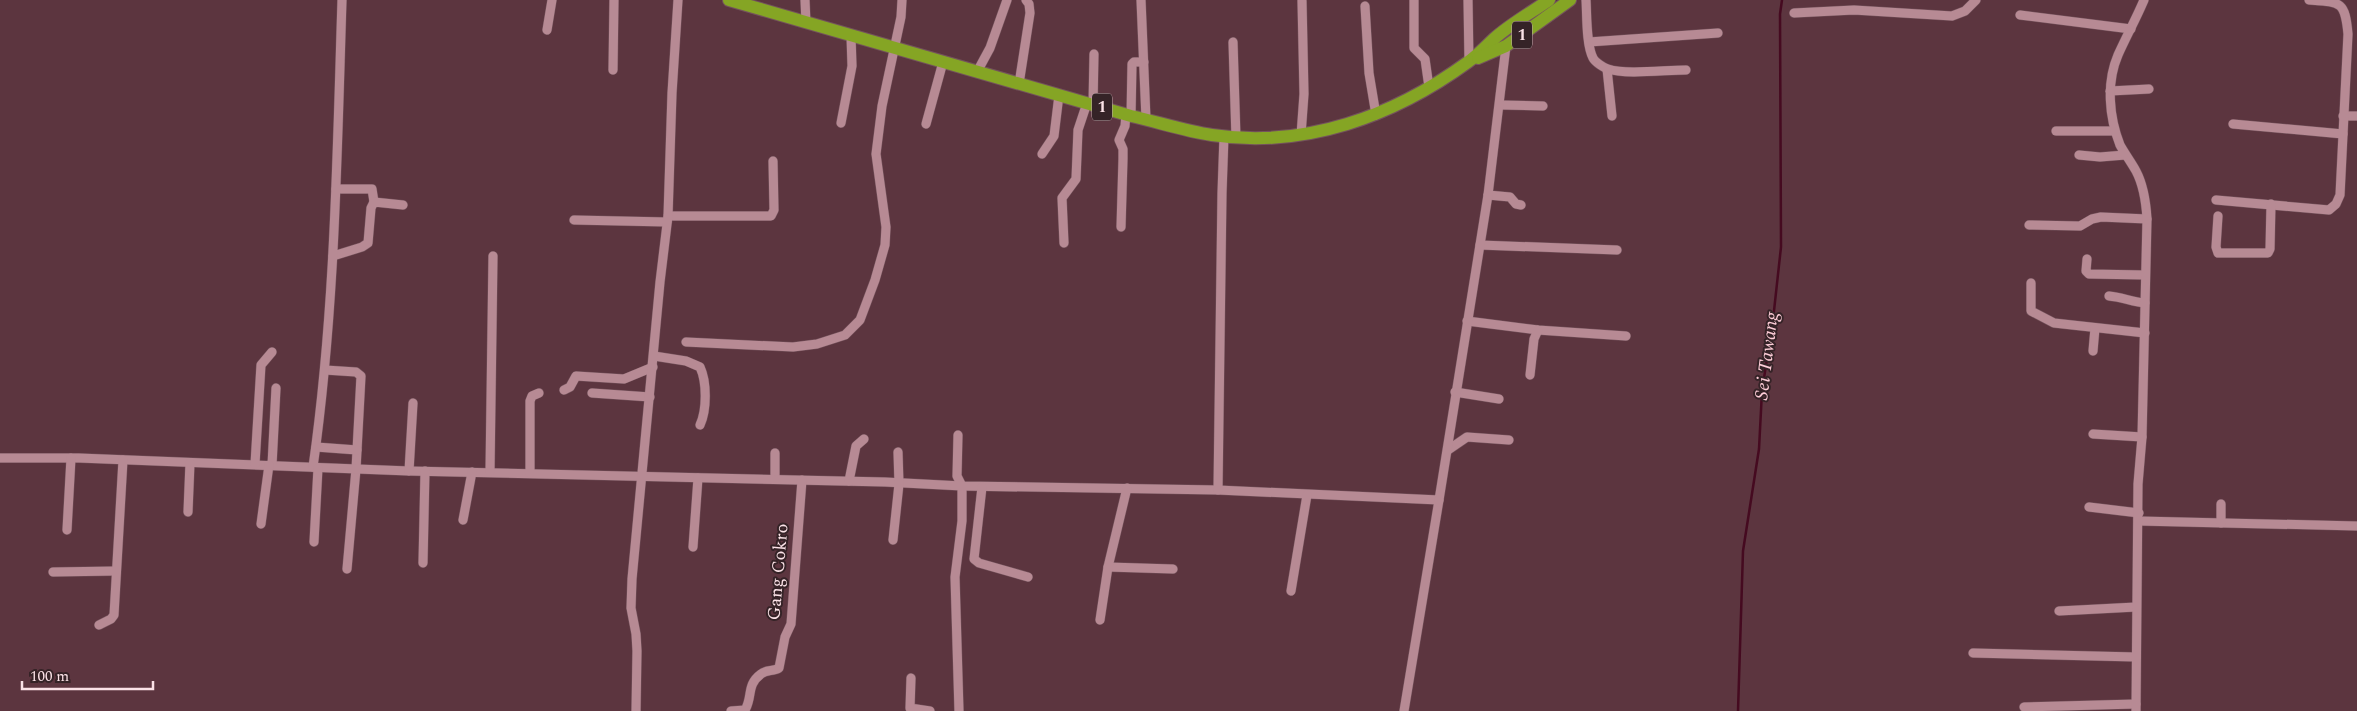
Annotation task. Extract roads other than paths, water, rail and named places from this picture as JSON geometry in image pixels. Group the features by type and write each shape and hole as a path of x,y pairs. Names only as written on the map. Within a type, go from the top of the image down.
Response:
{"highway":[{"name":"1","path":"729,0 742,2 806,23 1129,115 1190,131 1230,137 1301,135 1357,122 1376,115 1400,104 1469,61 1498,36 1549,0"},
{"name":"1","path":"1469,61 1506,46 1570,0"}],"street":[{"path":"314,542 316,447 325,370 333,256 342,0"},
{"path":"547,30 552,0"},
{"path":"613,70 614,0"},
{"path":"636,711 636,634 631,608 631,595 668,219 672,93 678,0"},
{"path":"805,0 806,23"},
{"path":"686,342 793,347 817,344 845,335 860,320 875,280 885,245 886,227 876,154 882,106 895,48 902,0"},
{"path":"977,72 990,48 1007,0"},
{"path":"1019,84 1030,14 1029,4 1026,0"},
{"path":"1141,0 1146,119"},
{"path":"1414,0 1414,48 1425,59 1429,87"},
{"path":"1468,0 1469,61"},
{"path":"1586,0 1589,42 1593,58 1607,69 1686,70"},
{"path":"1794,13 1853,5 1952,16 1965,11 1976,0"},
{"path":"2024,707 2136,707 2138,484 2142,437 2147,219 2144,193 2136,170 2125,155 2114,131 2110,91 2117,57 2144,0"},
{"path":"2216,200 2328,210 2336,204 2340,195 2343,116 2353,34 2346,14 2340,5 2335,2 2309,0"},
{"path":"1301,135 1304,94 1302,1"},
{"path":"1365,6 1369,73 1376,115"},
{"path":"2020,15 2131,29"},
{"path":"1589,42 1718,33"},
{"path":"841,123 852,66 851,36"},
{"path":"1218,490 1222,193 1230,137 1234,42"},
{"path":"1404,711 1488,195 1501,105 1506,46"},
{"path":"1064,243 1062,198 1076,179 1078,130 1090,104 1094,54"},
{"path":"926,124 943,62"},
{"path":"1121,227 1124,158 1119,140 1129,115 1132,64 1134,62 1144,62"},
{"path":"1607,69 1612,116"},
{"path":"2110,91 2149,89"},
{"path":"1042,154 1054,136 1059,95"},
{"path":"1501,105 1543,106"},
{"path":"2343,116 2357,116"},
{"path":"2233,124 2343,134"},
{"path":"2056,131 2114,131"},
{"path":"2079,155 2100,157 2125,155"},
{"path":"574,220 771,216 774,210 774,161"},
{"path":"333,256 362,248 368,242 370,216 374,202 372,189 336,188"},
{"path":"1488,195 1510,197 1516,204 1521,205"},
{"path":"374,202 403,205"},
{"path":"2218,216 2216,247 2218,253 2268,253 2270,249 2271,204"},
{"path":"2030,225 2080,226 2092,219 2101,217 2147,219"},
{"path":"1480,245 1617,250"},
{"path":"490,471 493,256"},
{"path":"2087,258 2086,271 2088,274 2145,275"},
{"path":"2030,283 2032,313 2054,323 2145,333"},
{"path":"2109,296 2121,297 2132,302 2145,304"},
{"path":"1467,321 1538,330 1626,336"},
{"path":"2093,351 2095,328"},
{"path":"1530,375 1534,339 1538,330"},
{"path":"255,464 261,365 272,352"},
{"path":"654,356 686,361 700,367 704,381 704,404 700,425"},
{"path":"564,390 570,387 576,376 624,379 653,367"},
{"path":"325,370 356,372 361,376 356,469 347,569"},
{"path":"261,524 270,465 276,388"},
{"path":"1455,392 1499,398"},
{"path":"530,473 530,401 532,396 539,393"},
{"path":"592,393 650,397"},
{"path":"409,471 413,403"},
{"path":"2093,434 2142,437"},
{"path":"958,435 957,476 962,486 962,521 955,577 959,711"},
{"path":"1448,450 1467,437 1509,440"},
{"path":"850,481 856,446 864,439"},
{"path":"316,447 357,450"},
{"path":"892,540 899,484 898,452"},
{"path":"775,453 775,479"},
{"path":"0,458 71,458 409,471 490,471 850,481 982,487 1218,490 1439,500"},
{"path":"67,530 71,458"},
{"path":"99,625 111,619 114,615 123,460"},
{"path":"188,512 190,463"},
{"path":"423,563 425,471"},
{"path":"463,520 472,472"},
{"path":"693,547 698,478"},
{"name":"Gang Cokro","path":"731,711 742,710 747,707 749,689 756,678 765,671 779,668 785,637 792,624 802,480"},
{"path":"982,487 974,559 979,563 1028,577"},
{"path":"1100,620 1108,567 1126,488"},
{"path":"1291,591 1307,495"},
{"path":"2221,504 2221,523"},
{"path":"2089,507 2139,517 2221,523 2357,526"},
{"path":"1108,567 1173,569"},
{"path":"53,572 116,571"},
{"path":"2059,611 2136,607"},
{"path":"1973,653 2136,657"},
{"path":"912,678 910,708 930,711"}],"waterway":[{"name":"Sei Tawang","path":"1738,711 1743,551 1759,449 1762,391 1773,320 1781,247 1780,14 1782,0"}]}
